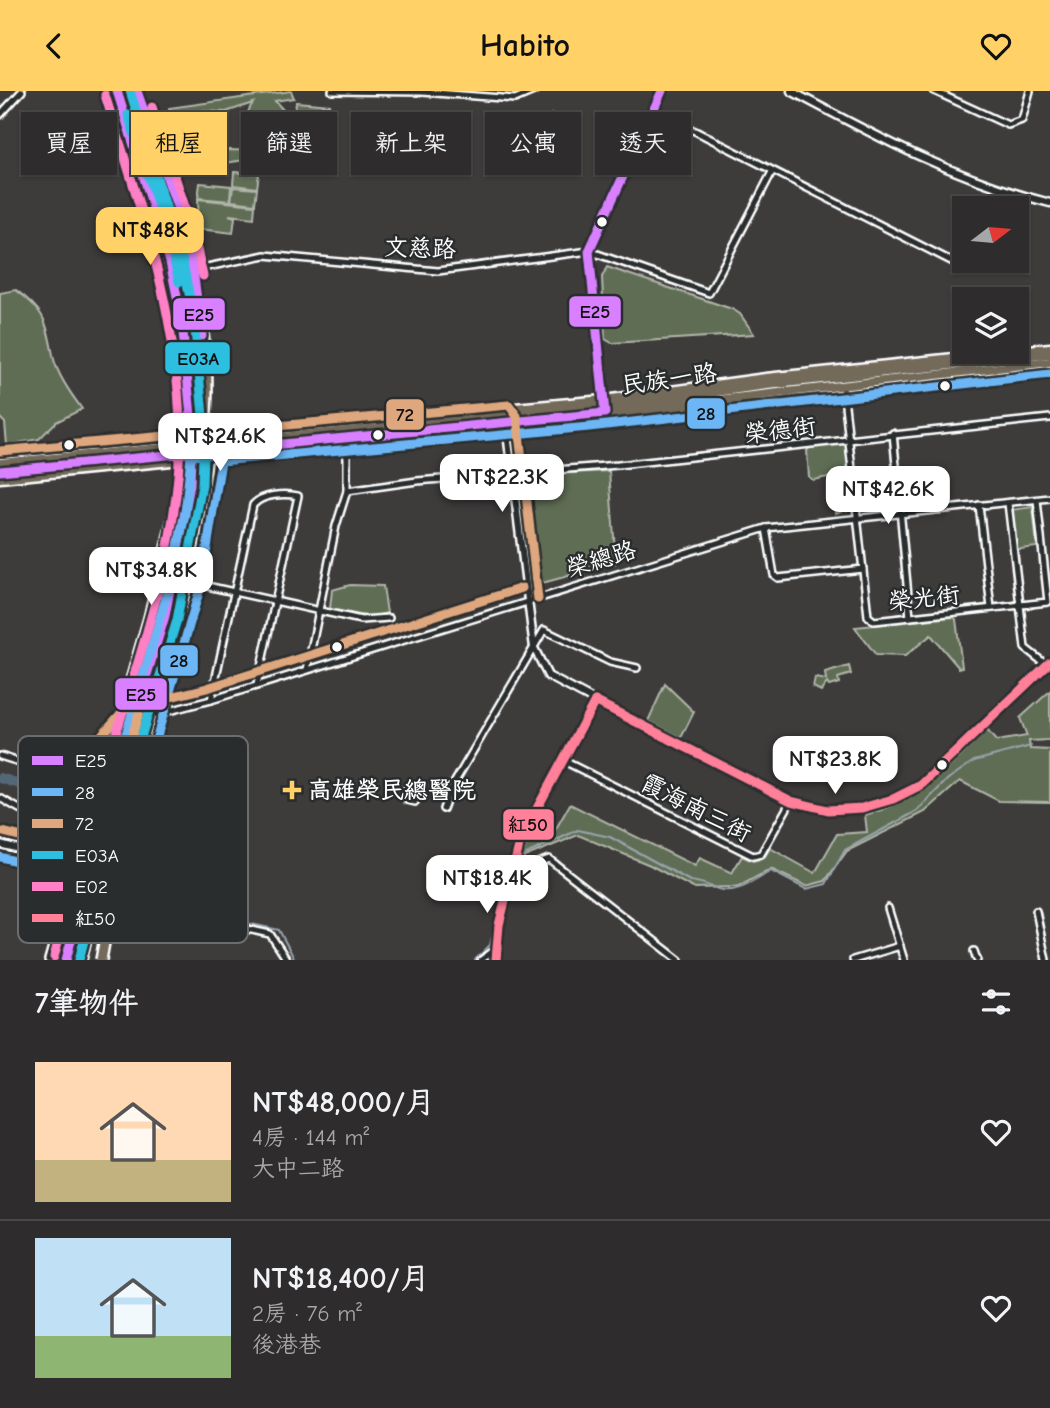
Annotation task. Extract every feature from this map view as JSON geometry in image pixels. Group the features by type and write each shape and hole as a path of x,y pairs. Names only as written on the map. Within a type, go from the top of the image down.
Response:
{"highway":[{"path":"117,91 170,262 182,321 192,427 190,485 184,525 157,647 130,736"},
{"path":"126,91 175,249 190,317 208,449"},
{"path":"134,91 181,235 202,338 208,449 173,614 137,736"},
{"path":"119,736 152,626 179,508 183,468 182,321"},
{"path":"122,736 161,611 176,523 179,483"},
{"path":"142,736 154,677"},
{"path":"59,960 63,943"},
{"path":"66,960 71,943"},
{"path":"74,960 79,943"}],"main road":[{"path":"1029,350 1050,348"},
{"name":"民族一路","path":"605,410 767,385 1050,354"},
{"name":"民族一路","path":"605,410 766,378 952,358"},
{"name":"民族一路","path":"843,391 1050,362"},
{"name":"民族一路","path":"0,463 208,449 605,410 1050,374"},
{"name":"民族一路","path":"0,454 208,449 505,420"},
{"name":"民族一路","path":"0,471 179,449"},
{"name":"民族一路","path":"0,478 179,449"}],"street":[{"path":"0,115 22,91"},
{"path":"111,91 166,275 175,344 179,449 179,483 147,618 111,736"},
{"path":"134,91 179,212 197,304 208,449 189,582 146,736"},
{"path":"332,91 422,92 515,99 534,91"},
{"path":"653,112 662,91"},
{"path":"791,91 926,162 1011,193 1050,203"},
{"path":"934,91 1008,125 1015,125 1023,120 1030,91"},
{"path":"691,129 952,261"},
{"name":"文慈路","path":"166,275 265,255 438,271 590,251 709,293 772,171"},
{"path":"605,410 590,251 624,175"},
{"name":"榮光街","path":"843,391 868,616 874,621 1048,602 1037,500"},
{"name":"榮德街","path":"347,491 417,481 618,465 1050,418"},
{"path":"505,420 534,648 548,676 791,801 828,810 862,808 911,791 931,776 1049,665 1025,649 1008,503"},
{"path":"893,433 909,617"},
{"path":"307,670 317,611 347,491 346,434"},
{"path":"179,483 187,475 197,476 203,493"},
{"path":"130,736 132,719 164,611 181,526 184,492 179,483"},
{"path":"211,700 253,505 265,497 298,496 257,685"},
{"name":"榮總路","path":"132,719 151,717 211,700 766,527 1050,498"},
{"path":"979,505 991,608"},
{"path":"766,527 774,575 778,578 863,569"},
{"path":"189,582 361,621 389,618"},
{"path":"443,809 450,790 544,630 610,662 637,668"},
{"path":"496,960 495,950 520,838 595,701"},
{"path":"136,736 141,718"},
{"path":"116,736 132,719"},
{"path":"0,756 18,762"},
{"name":"霞海南三街","path":"562,761 752,856 761,854 791,801"},
{"path":"415,802 407,800 404,792 411,785 419,788"},
{"path":"0,798 18,808"},
{"path":"0,844 18,849"},
{"path":"511,873 549,859 679,960"},
{"path":"888,908 904,960"},
{"path":"1036,911 1046,960"},
{"path":"248,929 270,934 287,960"},
{"path":"48,960 53,943"},
{"path":"83,960 87,943"},
{"path":"853,960 900,946"},
{"path":"481,960 495,950"},
{"path":"974,951 977,960"}],"green space":[{"path":"291,91 294,98 275,101 285,112 248,112 253,103 226,112 170,112 169,108"},
{"path":"296,102 330,105 329,112 295,112"},
{"path":"227,150 241,150 241,160 227,163"},
{"path":"234,172 241,173 241,175 259,175 257,188 233,185"},
{"path":"200,183 231,186 230,201 198,198"},
{"path":"233,187 257,189 255,204 231,201"},
{"path":"198,199 255,205 254,218 229,215 235,217 233,233 199,229"},
{"path":"607,267 732,309 740,314 754,334 612,343 605,339 602,277"},
{"path":"16,290 43,318 57,369 82,409 56,422 39,439 7,445 5,423 0,418 0,293"},
{"path":"841,443 846,446 849,473 813,480 809,477 807,451 810,447"},
{"path":"609,471 616,563 535,585 524,552 514,476"},
{"path":"832,483 851,484 853,509 835,513"},
{"path":"1033,507 1037,547 1014,550 1010,510"},
{"path":"350,585 383,586 387,613 370,617 330,609 332,590"},
{"path":"953,617 956,619 962,667 959,668 931,635 905,656 876,655 855,627"},
{"path":"849,666 851,674 838,678 839,683 829,686 827,683 821,691 813,687 815,678 826,680 825,673"},
{"path":"665,684 694,712 681,738 648,721"},
{"path":"1050,691 1050,740 1029,741 1030,749 1050,750 1050,802 999,801 960,781 925,812 847,851 825,881 806,886 771,869 738,887 693,888 650,865 578,835 522,858 533,824 553,834 570,804 695,866 700,858 732,873 742,856 753,861 764,858 770,848 815,873 837,834 867,832 865,815 919,792 987,730 996,741 1027,736 1020,718"}],"waterway":[{"path":"526,854 578,830 610,837 690,881 718,889 739,888 771,871 806,889 826,884 845,850 917,811 948,779 974,761 1031,746"},
{"path":"0,778 18,783"},
{"path":"475,960 490,945 505,882"},
{"path":"248,923 279,930 295,960"}],"transit line":[{"name":"E25","path":"117,91 170,262 182,321 192,427 190,485 165,616 128,736"},
{"name":"E03A","path":"130,91 182,258 194,319 204,426 202,485 177,620 141,736"},
{"name":"E25","path":"137,91 179,212 193,270 202,336"},
{"name":"E25","path":"0,471 605,413 589,251 662,91"},
{"name":"E02","path":"105,95 143,218 164,301 178,386 180,429 179,470 167,552 116,736"},
{"name":"E02","path":"152,107 193,231 203,276"},
{"name":"E03A","path":"128,115 169,238 179,282"},
{"name":"28","path":"157,736 201,585 221,461 589,427 1050,374"},
{"name":"72","path":"0,451 509,405 517,416 538,599"},
{"name":"28","path":"126,736 170,584 185,515 191,456 228,453"},
{"name":"72","path":"101,736 126,708 207,688 522,588"},
{"name":"紅50","path":"595,701 791,801 828,810 862,808 893,799 921,785 1050,662"},
{"name":"紅50","path":"496,960 499,925 521,838 595,701"},
{"name":"72","path":"132,736 139,713"},
{"name":"72","path":"3,832 18,836"},
{"name":"28","path":"0,857 18,862"},
{"name":"E02","path":"54,957 58,943"},
{"name":"E25","path":"66,960 70,943"},
{"name":"E03A","path":"79,960 83,943"}],"place":[{"name":"高雄榮民總醫院","path":"292,790"}]}
